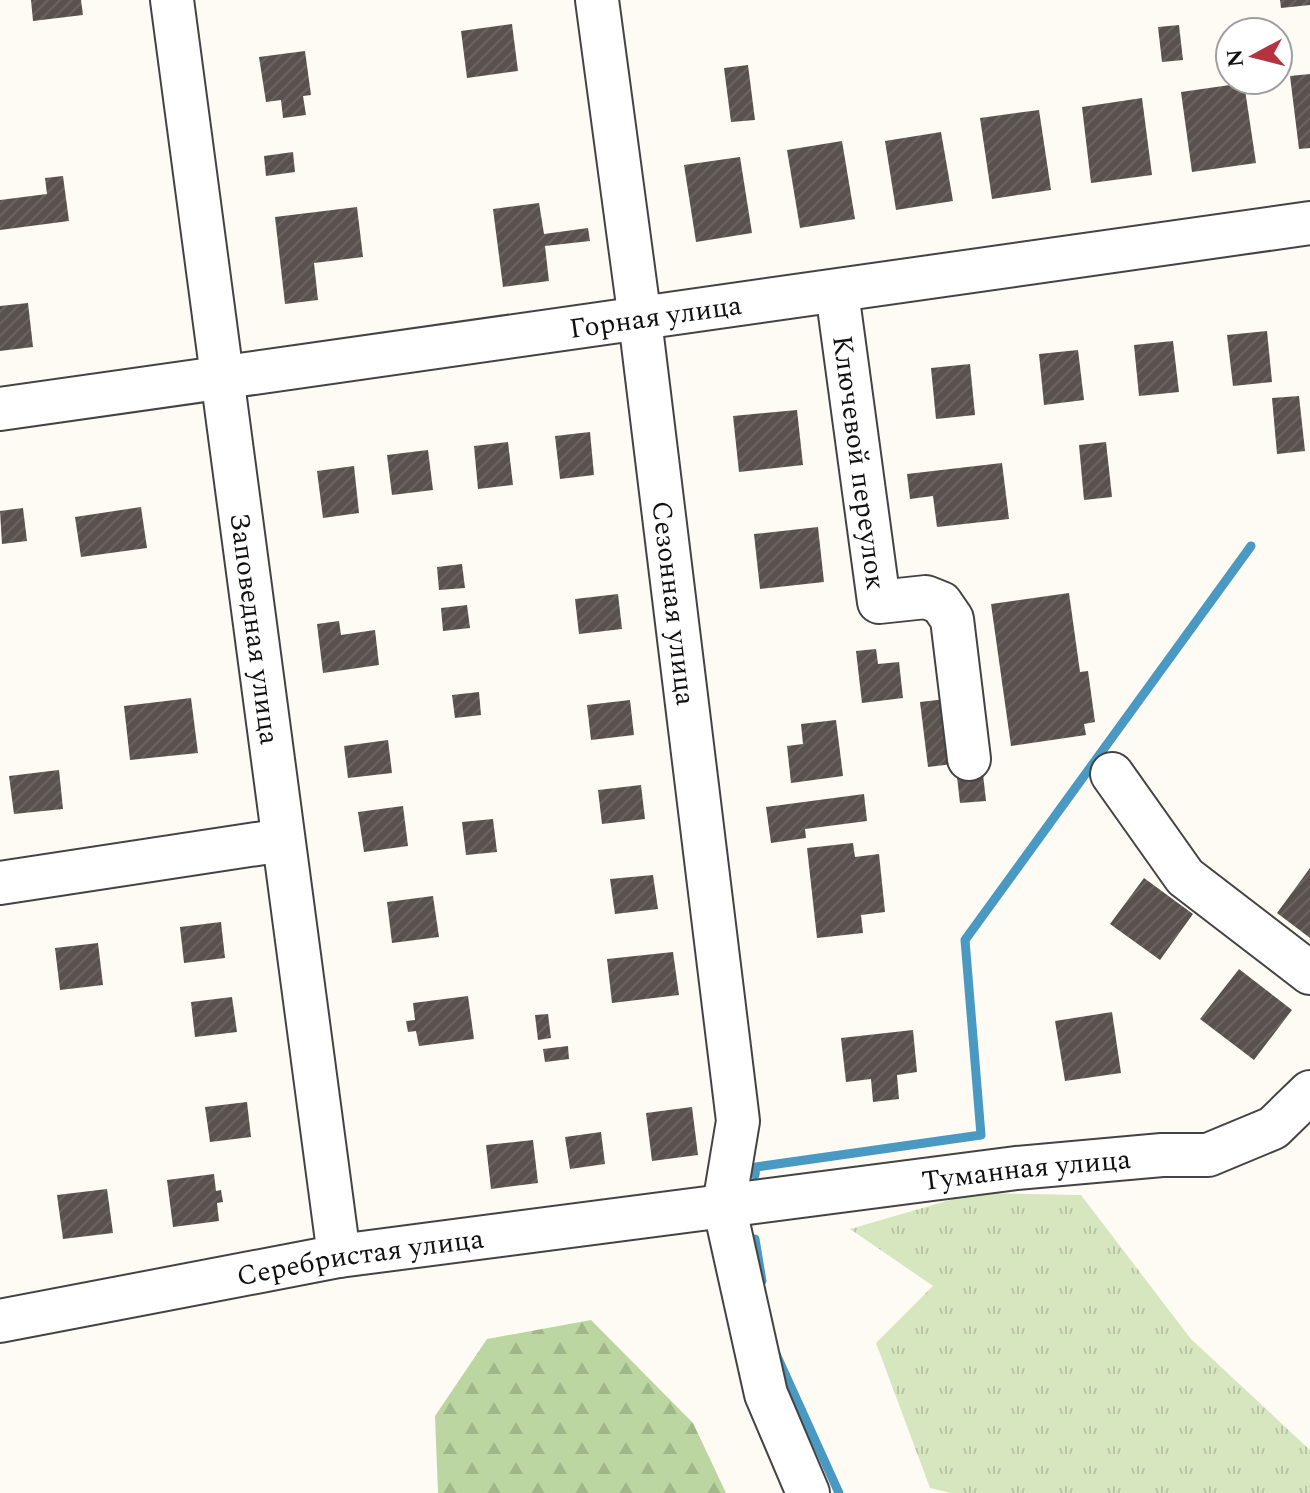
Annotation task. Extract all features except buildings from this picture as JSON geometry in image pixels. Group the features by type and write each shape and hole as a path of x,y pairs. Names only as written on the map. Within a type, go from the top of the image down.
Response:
{"street":[{"name":"Заповедная улица","path":"172,0 339,1256"},
{"name":"Сезонная улица","path":"597,0 640,320 738,1121 724,1205"},
{"name":"Горная улица","path":"0,409 1310,223"},
{"name":"Ключевой переулок","path":"837,292 879,602 926,597 941,603 952,619 969,759"},
{"path":"1112,774 1185,877 1310,973"},
{"path":"0,883 283,840"},
{"name":"Туманная улица","path":"724,1205 1016,1168 1162,1155 1208,1155 1273,1128 1310,1092"},
{"name":"Серебристая улица","path":"0,1321 339,1256 724,1205"},
{"path":"724,1205 766,1394 808,1493"}],"green space":[{"path":"974,1193 1081,1195 1191,1339 1310,1450 1310,1493 951,1493 930,1488 876,1343 933,1286 850,1229"},
{"path":"591,1320 693,1423 726,1493 438,1493 435,1416 487,1339"}],"waterway":[{"path":"755,1175 756,1167 981,1135 965,940 1251,546"},
{"path":"755,1239 762,1281"},
{"path":"776,1354 839,1493"}]}
